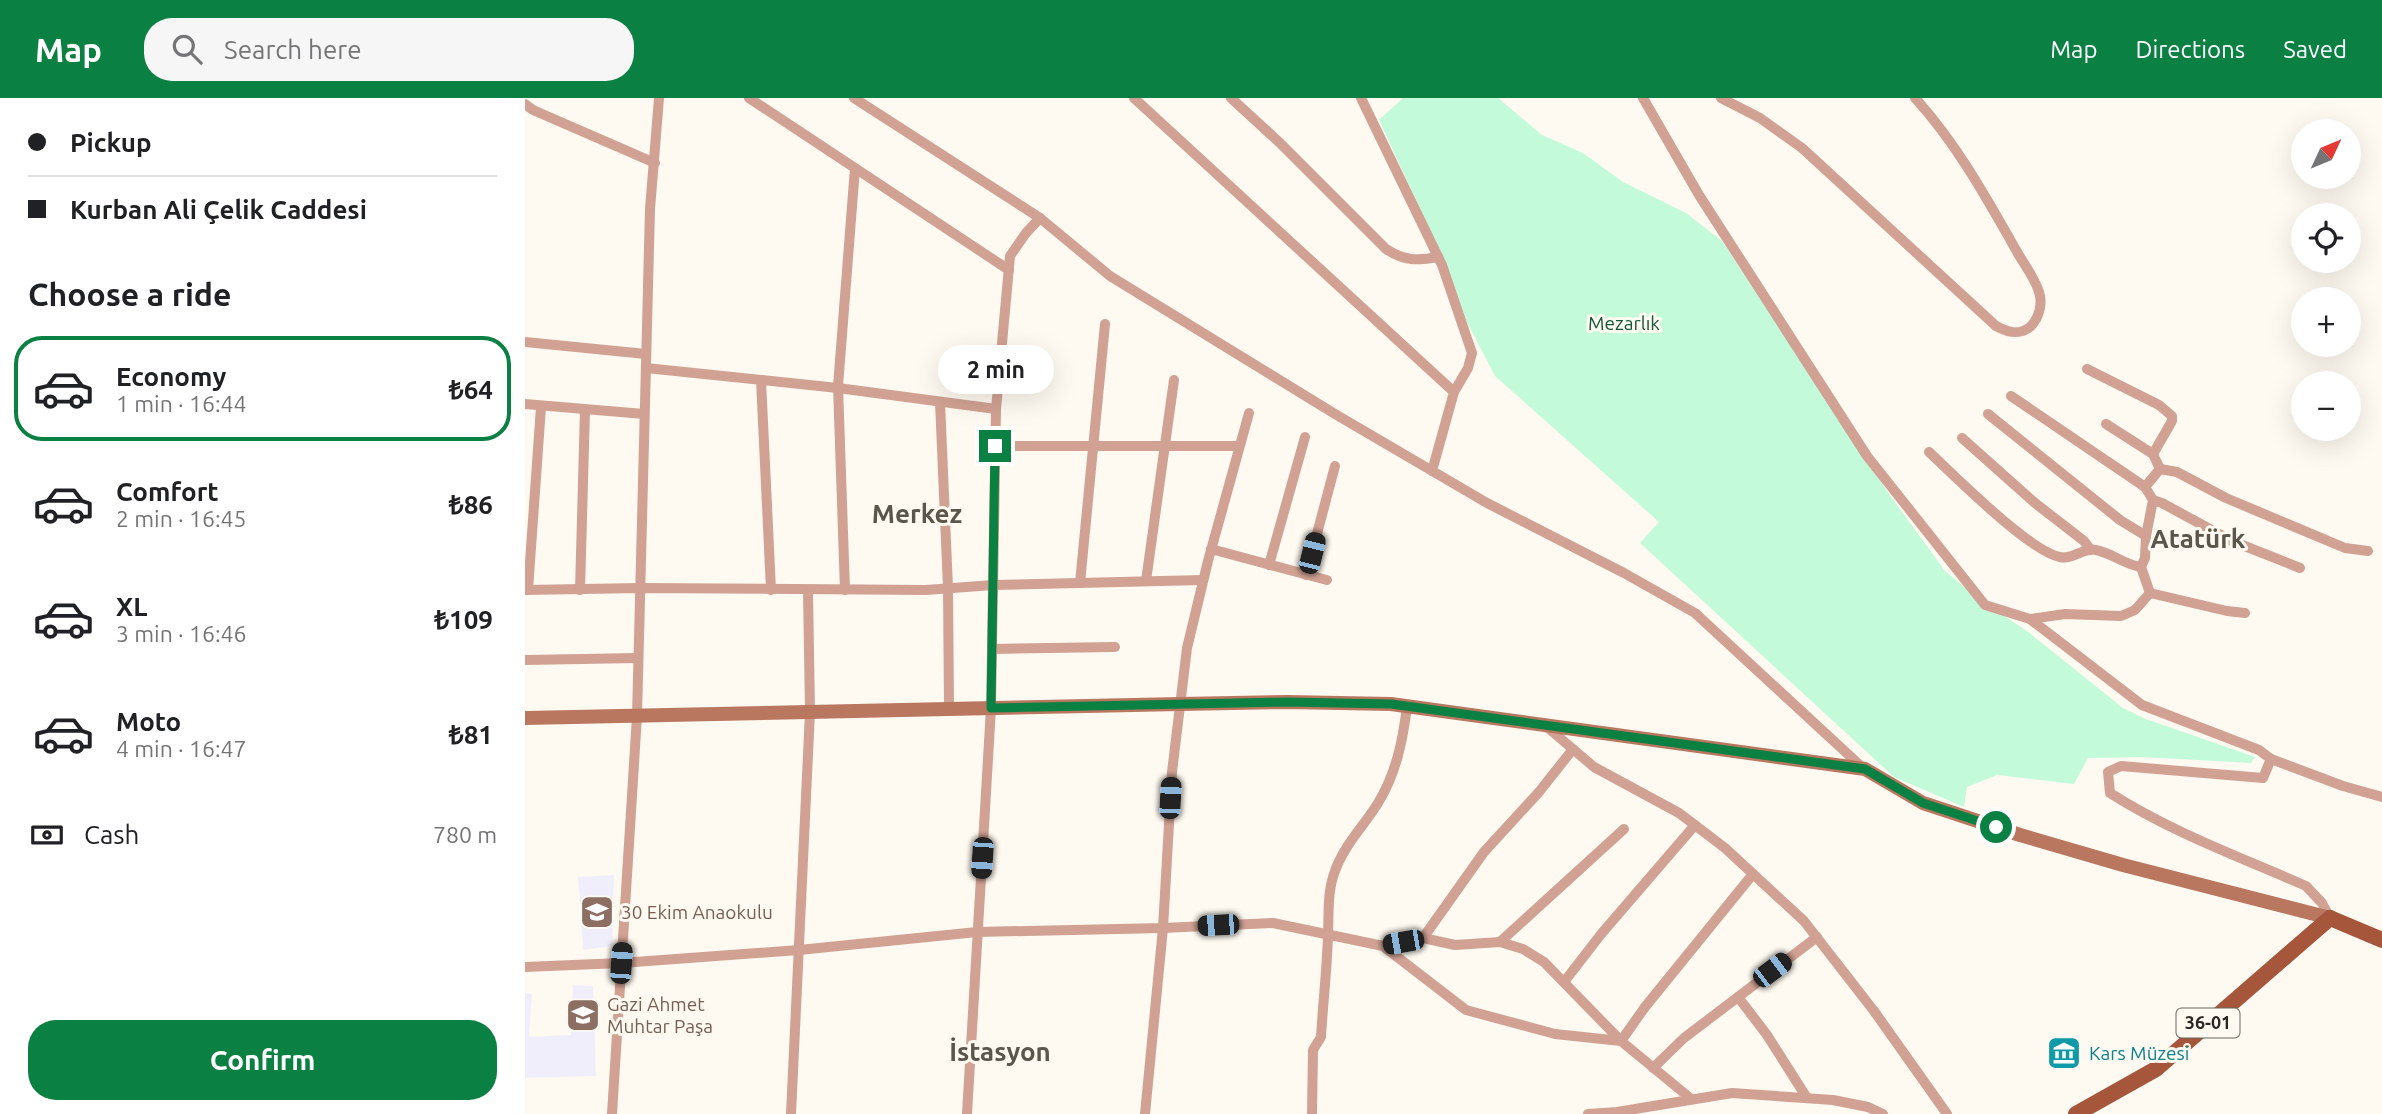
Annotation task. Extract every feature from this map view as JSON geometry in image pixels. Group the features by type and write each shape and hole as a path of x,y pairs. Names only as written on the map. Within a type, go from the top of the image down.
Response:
{"main road":[{"path":"525,718 1288,702 1407,706 1865,769 1923,803 2020,835 2123,865 2382,929"},
{"path":"2330,918 2382,940"},
{"name":"36-01","path":"2076,1114 2155,1069 2330,918"}],"street":[{"path":"611,1114 637,716 650,208 659,98"},
{"path":"749,98 1009,270"},
{"path":"854,98 1040,218 1110,276 1487,503 1624,573 1695,613 1865,769"},
{"path":"1134,98 1454,392"},
{"path":"1231,98 1386,249 1405,259 1417,261 1438,257"},
{"path":"1361,98 1438,257 1472,353 1468,368 1454,392 1432,471"},
{"path":"1643,98 1736,253 1867,456 1986,605 2030,619 2142,705 2259,750 2271,759 2343,786 2382,797"},
{"path":"1721,98 1761,118 1802,148 1996,326 2006,332 2022,331 2036,320 2040,309 2039,291 1991,205 1944,133 1915,98"},
{"path":"525,104 533,110 655,163"},
{"path":"845,590 838,388 855,168"},
{"path":"967,1114 991,708 996,409 1010,256 1040,218"},
{"path":"1080,583 1105,324"},
{"path":"525,342 646,354"},
{"path":"646,368 838,388 996,409"},
{"path":"2087,369 2159,405 2172,416 2172,421 2153,454"},
{"path":"761,380 771,590"},
{"path":"1146,581 1174,380"},
{"path":"2011,396 2145,487 2153,500 2232,541 2300,568"},
{"path":"940,402 949,588 949,709"},
{"path":"525,404 645,414"},
{"path":"541,407 527,590 640,587 808,591 1203,580"},
{"path":"580,590 585,410"},
{"path":"1145,1114 1163,928 1172,772 1187,648 1249,413"},
{"path":"1988,414 2120,520 2146,536"},
{"path":"2106,424 2153,454 2160,469"},
{"path":"1269,565 1305,437"},
{"path":"1962,438 2090,548 2141,568"},
{"path":"995,446 1239,446"},
{"path":"1929,452 2023,537 2057,557 2072,558 2090,548"},
{"path":"1306,575 1335,466"},
{"path":"2145,487 2160,469"},
{"path":"2160,469 2177,472 2226,498 2346,548 2368,551"},
{"path":"2150,593 2141,568 2145,558 2153,500"},
{"path":"1211,550 1327,580"},
{"path":"791,1114 810,712 808,591"},
{"path":"2030,619 2064,614 2121,615 2135,610 2150,593"},
{"path":"2150,593 2245,613"},
{"path":"992,649 1115,647"},
{"path":"525,660 638,657"},
{"path":"1312,1114 1313,1050 1321,1037 1328,907 1334,872 1346,847 1387,786 1403,739 1407,706"},
{"path":"1544,724 1594,767 1679,813 1695,825 1725,848 1804,921 1874,1011 1947,1114"},
{"path":"1423,938 1484,852 1539,792 1573,749"},
{"path":"2271,759 2263,778 2121,766 2108,772 2110,793 2174,829 2306,887 2322,903 2330,918"},
{"path":"1564,982 1602,933 1695,825"},
{"path":"1500,942 1624,829"},
{"path":"1621,1041 1645,1007 1753,874"},
{"path":"525,967 799,950 977,932 1273,923 1383,946 1423,938 1455,945 1500,942 1523,949 1544,962 1621,1041 1689,1098"},
{"path":"1653,1068 1684,1038 1817,937"},
{"path":"1383,946 1466,1010 1555,1034 1621,1041"},
{"path":"1738,997 1807,1098"},
{"path":"1588,1114 1617,1112 1732,1093 1833,1100 1868,1107 1883,1114"}],"shaded area":[{"name":"30 Ekim Anaokulu","path":"614,875 612,946 583,950 578,877"},
{"name":"Gazi Ahmet Muhtar Paşa","path":"573,985 593,986 596,1076 525,1078 525,993 532,994 529,1037 571,1035"}],"green space":[{"name":"Mezarlık","path":"1403,98 1498,98 1542,135 1583,153 1623,182 1686,213 1722,241 1889,494 1945,571 1980,600 2027,631 2123,708 2146,719 2255,757 2251,763 2144,757 2088,758 2074,784 1997,775 1967,787 1964,807 1894,777 1640,543 1659,522 1495,376 1466,320 1442,256 1379,120"}],"place":[{"name":"30 Ekim Anaokulu","path":"597,912"},
{"name":"Gazi Ahmet Muhtar Paşa","path":"583,1015"},
{"name":"Kars Müzesi̇","path":"2064,1053"}],"district":[{"name":"Merkez","path":"917,514"},
{"name":"Atatürk","path":"2198,539"},
{"name":"İstasyon","path":"1000,1052"}],"route":[{"path":"995,446 991,708 1288,702 1391,704 1865,769 1923,803 1996,827"}]}
